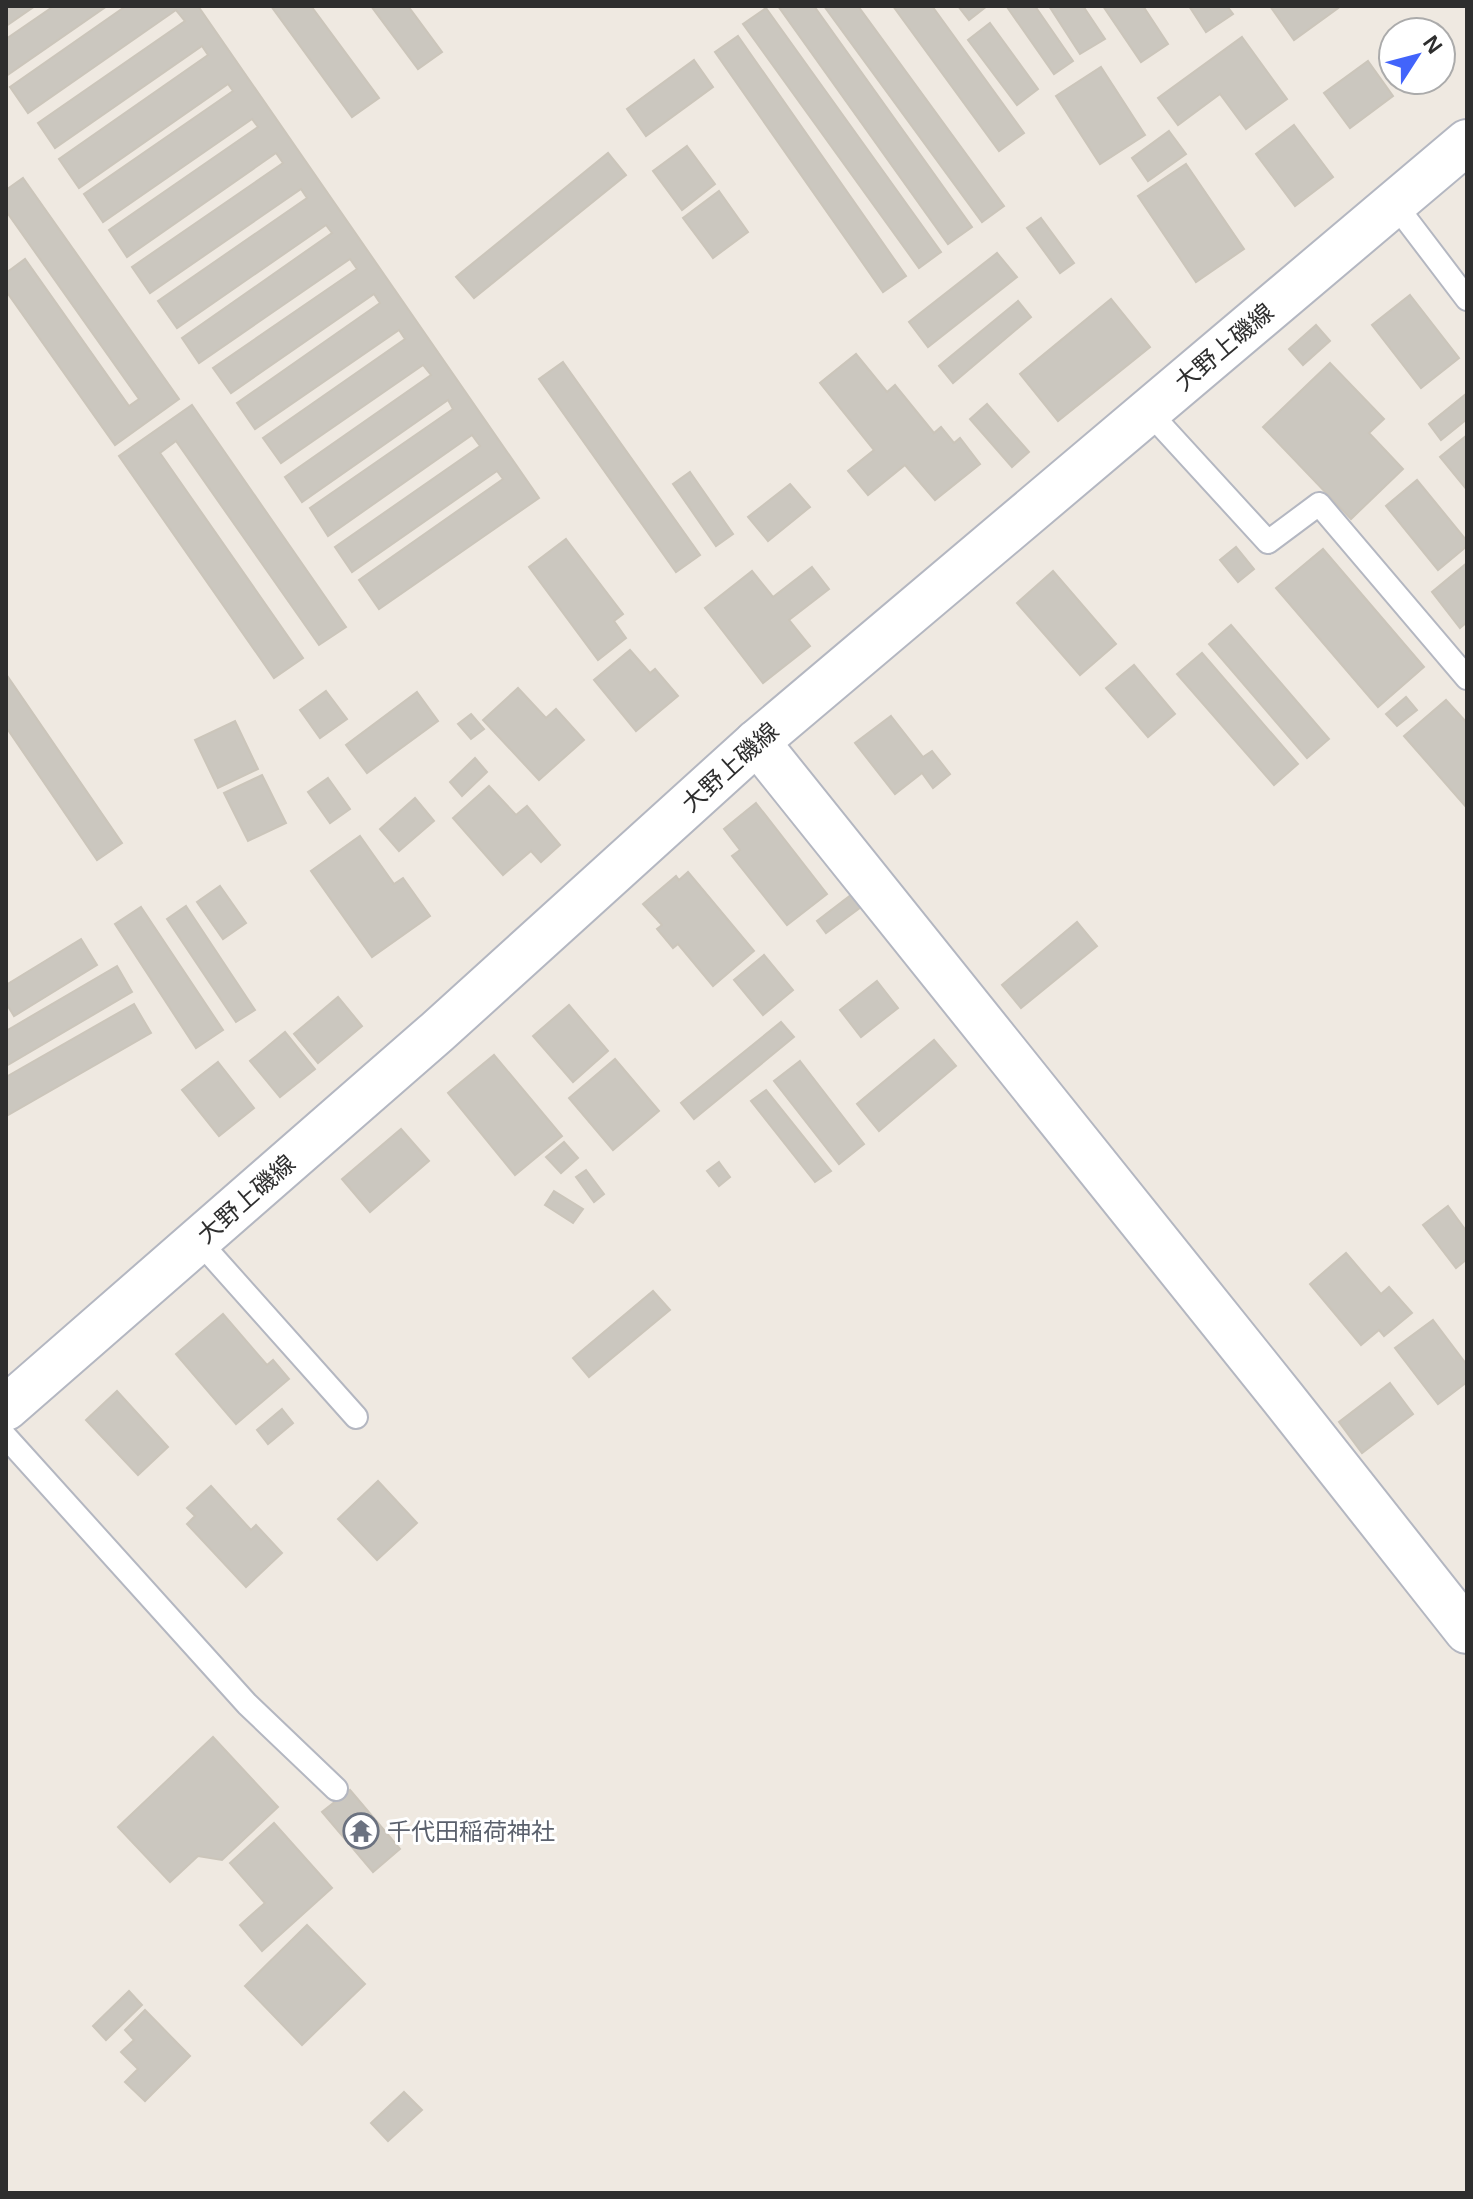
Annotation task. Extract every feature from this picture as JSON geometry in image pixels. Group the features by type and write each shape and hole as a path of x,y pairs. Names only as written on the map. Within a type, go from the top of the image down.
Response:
{"main road":[{"name":"大野上磯線","path":"6,1408 437,1032 757,742 1467,142"},
{"path":"757,742 1467,1631"}],"lane":[{"path":"1394,203 1467,299"},
{"path":"1148,411 1268,542 1319,504 1467,678"},
{"path":"198,1240 356,1417"},
{"path":"6,1437 247,1704 336,1789"}],"building":[{"path":"6,6 35,6 6,26"},
{"path":"54,6 107,6 6,76 6,39"},
{"path":"126,6 198,6 539,498 379,609 359,580 503,479 497,471 352,572 335,547 480,446 472,435 328,536 310,508 453,409 448,400 302,502 285,477 431,375 423,365 281,463 263,438 405,339 399,330 255,429 237,403 380,303 374,294 231,393 213,368 357,269 350,259 199,363 182,338 332,233 326,225 177,328 158,301 307,198 301,189 150,293 132,267 283,163 276,153 127,257 109,230 258,127 252,119 103,222 84,194 233,91 228,84 79,188 59,159 208,55 202,46 55,148 38,123 185,21 176,10 28,113 10,87"},
{"path":"271,6 311,6 379,98 352,117"},
{"path":"371,6 408,6 442,52 418,69"},
{"path":"778,6 814,6 972,227 948,244"},
{"path":"824,6 858,6 1004,206 982,222"},
{"path":"893,6 932,6 1024,133 999,151"},
{"path":"958,6 987,6 969,20"},
{"path":"1035,6 1073,61 1054,74 1007,7"},
{"path":"1049,6 1083,6 1105,39 1080,54"},
{"path":"1103,6 1143,6 1168,44 1141,62"},
{"path":"1189,6 1227,6 1233,14 1206,32"},
{"path":"1270,6 1341,6 1294,40"},
{"path":"766,8 941,252 919,268 743,24"},
{"path":"990,23 1038,89 1017,105 968,40"},
{"path":"738,36 906,276 883,292 715,52"},
{"path":"1242,37 1287,99 1246,129 1220,94 1178,125 1158,98"},
{"path":"694,60 713,87 646,136 627,109"},
{"path":"1368,61 1377,74 1377,96 1393,96 1350,128 1324,93"},
{"path":"1101,67 1145,135 1100,164 1056,96"},
{"path":"1294,125 1333,177 1295,206 1256,154"},
{"path":"1169,131 1186,154 1148,181 1132,158"},
{"path":"687,146 715,184 682,210 653,171"},
{"path":"608,153 626,175 474,298 456,277"},
{"path":"1186,164 1244,249 1196,282 1138,196"},
{"path":"23,178 179,399 115,445 6,291 6,273 25,259 129,406 139,399 6,211 6,190"},
{"path":"719,191 748,232 713,258 683,218"},
{"path":"1041,218 1074,263 1060,273 1027,228"},
{"path":"997,253 1017,277 928,347 909,322"},
{"path":"1410,295 1459,358 1421,388 1372,325"},
{"path":"1111,299 1150,347 1058,421 1020,374"},
{"path":"1018,301 1031,317 953,383 939,366"},
{"path":"1316,325 1330,341 1303,365 1289,349"},
{"path":"856,354 887,392 895,385 934,433 941,427 954,443 960,438 980,464 935,500 905,465 868,495 848,471 874,450 820,383"},
{"path":"563,362 700,555 676,572 539,379"},
{"path":"1330,363 1384,419 1369,433 1403,469 1351,519 1263,427"},
{"path":"1467,393 1467,419 1441,440 1429,424"},
{"path":"987,404 1029,452 1012,467 970,419"},
{"path":"192,405 346,627 319,645 176,441 160,453 303,658 274,678 119,456"},
{"path":"1467,435 1467,490 1440,457"},
{"path":"690,472 733,534 716,546 673,484"},
{"path":"1417,480 1467,541 1467,546 1438,570 1386,506"},
{"path":"790,484 810,507 768,541 748,517"},
{"path":"566,539 623,614 614,621 626,638 598,660 529,567"},
{"path":"1236,547 1254,569 1238,582 1220,560"},
{"path":"1323,549 1424,667 1378,707 1276,588"},
{"path":"1467,563 1467,622 1460,628 1432,592"},
{"path":"812,567 829,589 789,620 810,646 763,683 705,608 752,571 773,597"},
{"path":"1053,571 1116,644 1080,675 1017,603"},
{"path":"1231,625 1329,739 1307,758 1209,644"},
{"path":"630,650 650,673 655,669 678,696 636,731 594,680"},
{"path":"1202,653 1298,764 1274,785 1177,674"},
{"path":"1134,665 1175,714 1148,737 1106,688"},
{"path":"6,674 122,843 97,860 6,727"},
{"path":"518,688 546,718 556,709 584,740 539,780 483,720"},
{"path":"326,691 347,719 320,738 300,710"},
{"path":"417,692 438,721 367,773 346,745"},
{"path":"1406,697 1417,710 1397,726 1386,714"},
{"path":"1446,700 1467,723 1467,808 1404,736"},
{"path":"471,714 484,729 471,739 458,724"},
{"path":"891,716 923,757 932,751 950,774 933,788 922,773 895,794 855,743"},
{"path":"235,721 258,769 218,788 195,740"},
{"path":"475,758 487,772 462,796 450,782"},
{"path":"262,775 286,823 248,841 224,793"},
{"path":"328,778 350,809 330,823 308,792"},
{"path":"489,786 516,815 527,806 560,845 541,862 531,851 503,875 453,818"},
{"path":"415,798 434,821 399,851 380,829"},
{"path":"756,803 827,894 787,925 732,856 740,850 724,829"},
{"path":"360,836 394,884 403,878 430,916 372,957 311,871"},
{"path":"688,872 754,951 713,986 678,944 673,948 657,929 662,925 643,904 676,876 679,880"},
{"path":"220,886 246,923 223,939 197,902"},
{"path":"851,895 861,907 826,933 817,921"},
{"path":"186,906 255,1010 236,1022 167,919"},
{"path":"141,907 223,1030 196,1048 115,924"},
{"path":"1077,922 1097,946 1021,1008 1002,985"},
{"path":"81,939 97,965 14,1016 6,1003 6,985"},
{"path":"764,955 793,990 763,1015 734,980"},
{"path":"117,966 132,992 6,1066 6,1031"},
{"path":"877,981 898,1008 861,1037 840,1010"},
{"path":"338,997 362,1026 318,1063 294,1034"},
{"path":"134,1004 151,1033 8,1115 6,1077"},
{"path":"569,1005 608,1051 573,1082 533,1036"},
{"path":"781,1022 794,1037 694,1119 681,1103"},
{"path":"285,1032 315,1069 280,1097 250,1061"},
{"path":"934,1040 956,1066 879,1131 857,1104"},
{"path":"494,1055 562,1136 515,1175 448,1093"},
{"path":"615,1059 659,1111 613,1150 569,1098"},
{"path":"800,1061 864,1144 839,1164 774,1081"},
{"path":"218,1062 254,1108 219,1136 182,1090"},
{"path":"766,1090 831,1171 815,1182 751,1101"},
{"path":"401,1129 429,1161 370,1212 342,1179"},
{"path":"564,1142 578,1158 561,1173 546,1157"},
{"path":"719,1162 730,1177 719,1186 707,1171"},
{"path":"586,1170 604,1194 594,1202 576,1177"},
{"path":"554,1191 583,1209 573,1223 545,1205"},
{"path":"1448,1206 1467,1232 1467,1259 1456,1268 1423,1225"},
{"path":"1346,1253 1381,1294 1389,1287 1412,1313 1384,1336 1379,1330 1361,1345 1310,1284"},
{"path":"653,1291 670,1310 589,1377 573,1358"},
{"path":"223,1314 267,1365 273,1360 289,1379 236,1424 176,1354"},
{"path":"1433,1320 1467,1365 1467,1382 1438,1404 1395,1348"},
{"path":"1390,1383 1413,1414 1362,1453 1339,1422"},
{"path":"117,1391 168,1447 138,1475 86,1420"},
{"path":"282,1409 293,1423 268,1444 257,1430"},
{"path":"378,1481 417,1523 377,1560 338,1519"},
{"path":"211,1486 251,1530 256,1525 282,1553 246,1587 187,1524 195,1516 187,1508"},
{"path":"213,1737 278,1807 222,1860 198,1856 170,1882 118,1827"},
{"name":"千代田稲荷神社","path":"350,1790 400,1849 373,1872 322,1812"},
{"path":"274,1823 332,1888 262,1951 240,1925 265,1903 230,1863"},
{"path":"307,1925 365,1984 302,2045 245,1986"},
{"path":"129,1991 142,2005 106,2040 93,2026"},
{"path":"145,2010 190,2056 145,2101 125,2082 138,2069 121,2052 134,2040 125,2030"},
{"path":"404,2092 422,2110 388,2141 371,2123"}],"place":[{"name":"千代田稲荷神社","path":"361,1831"}]}
